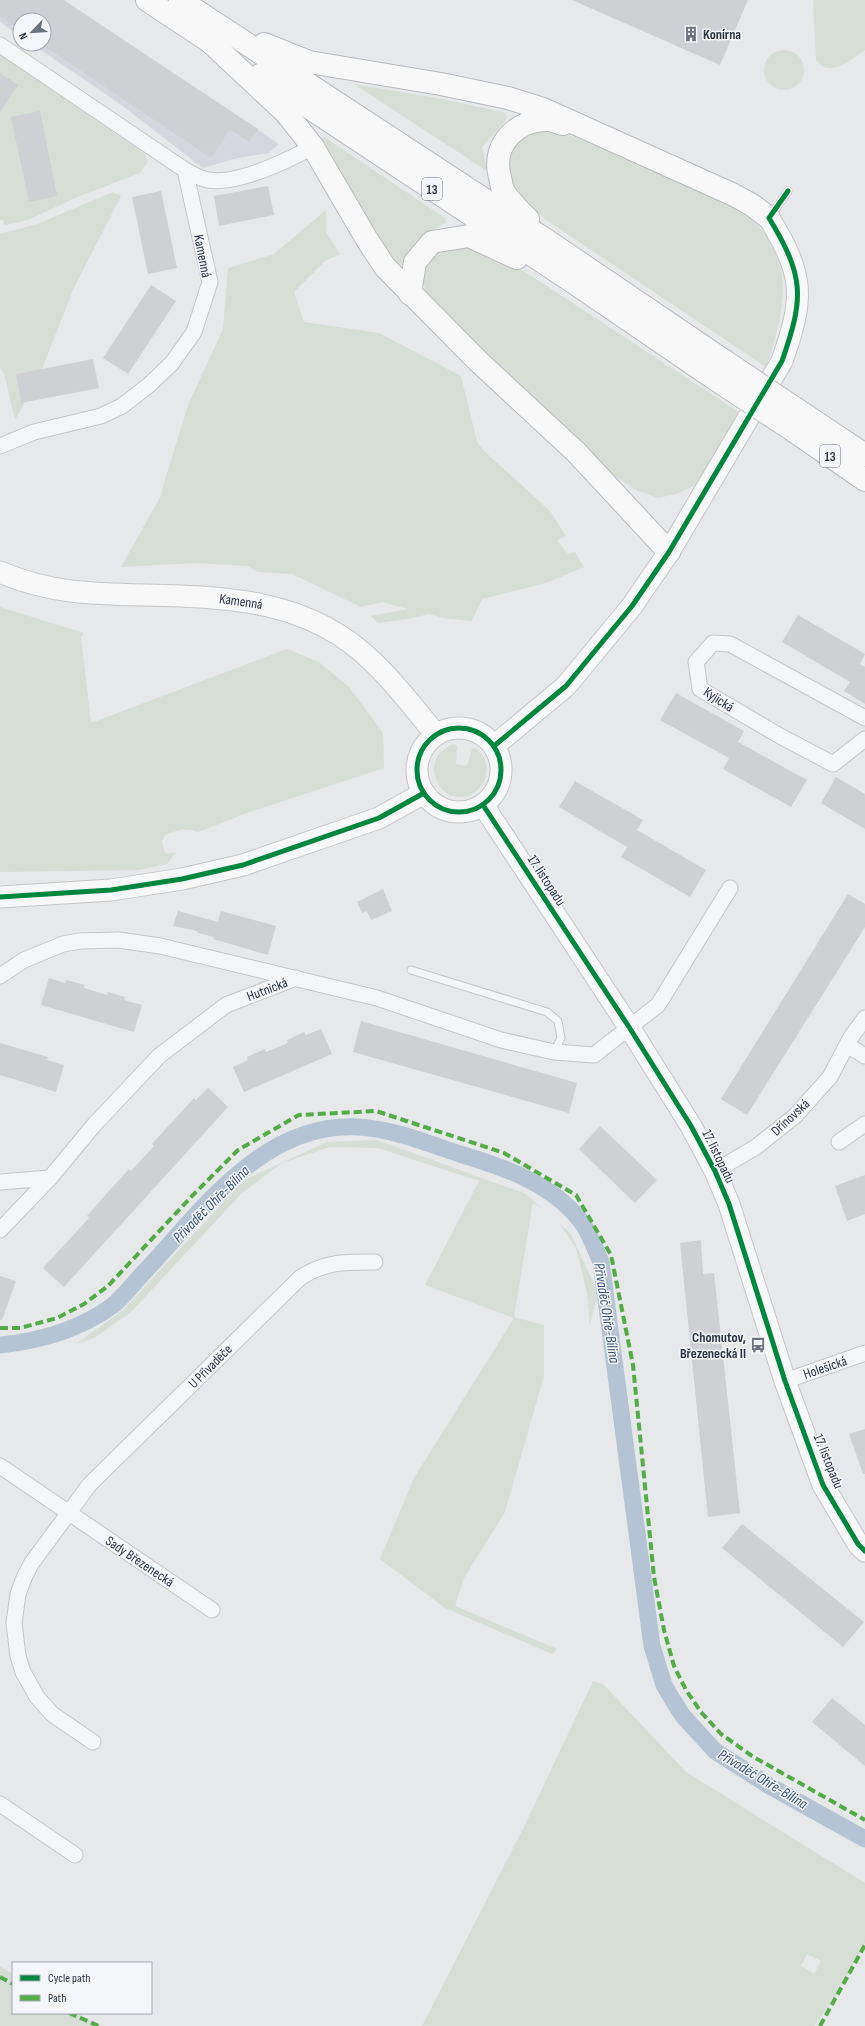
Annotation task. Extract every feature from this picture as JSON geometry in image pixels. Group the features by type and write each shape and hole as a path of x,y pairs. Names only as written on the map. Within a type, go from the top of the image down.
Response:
{"highway":[{"name":"13","path":"147,0 212,32 552,244 719,370"},
{"name":"13","path":"180,0 212,32 573,282 719,370 798,422 865,455"},
{"path":"212,32 309,62 441,84 508,98 543,109 734,195 752,205 769,218"},
{"path":"212,32 286,113 313,147 386,267 410,294 479,362 576,452 669,552"},
{"path":"552,244 503,191 498,169 499,153 505,140 516,129 529,122 548,120 585,129"},
{"path":"410,294 415,262 432,242 469,236 573,282"},
{"name":"13","path":"798,422 865,480"}],"street":[{"path":"0,45 185,170 207,180 227,180 269,168 313,147"},
{"name":"Kamenná","path":"0,446 34,432 101,416 122,406 149,385 172,363 194,332 210,282 185,170"},
{"path":"494,746 566,686 632,606 669,552 782,362 792,333 798,307 798,281 791,258 769,218"},
{"name":"Kamenná","path":"0,572 19,580 58,590 91,594 198,596 235,600 272,606 308,618 340,636 372,661 399,690 436,735"},
{"name":"Kyjická","path":"865,718 730,644 713,643 696,662 700,689 780,736 833,764 865,739"},
{"path":"460,728 473,731 485,737 494,746 500,765 499,784 493,796 483,805 471,811 451,811 433,803 424,793 419,782 417,768 420,756 426,744 436,735 448,730 460,728"},
{"path":"0,897 110,890 182,879 243,865 378,818 424,793"},
{"name":"17. listopadu","path":"483,805 629,1027 691,1126 715,1171 731,1211 786,1381 823,1485 858,1544 865,1551"},
{"path":"296,978 377,998 502,1040 554,1052 594,1055 658,1005 730,888"},
{"name":"Hutnická","path":"0,976 24,960 63,944 80,941 119,940 160,946 296,978"},
{"name":"Hutnická","path":"0,1230 50,1178 94,1125 159,1056 226,1006 296,978"},
{"name":"Dřínovská","path":"715,1171 756,1147 795,1116 830,1077 847,1045 865,1018"},
{"path":"847,1045 865,1056"},
{"path":"839,1142 865,1124"},
{"path":"0,1182 50,1178"},
{"name":"U Přivaděče","path":"68,1512 90,1484 301,1277 312,1270 334,1263 375,1262"},
{"name":"Holešická","path":"786,1381 865,1353"},
{"name":"Sady Březenecká","path":"0,1466 212,1610"},
{"path":"68,1512 31,1564 24,1578 15,1608 15,1640 23,1672 37,1697 60,1721 93,1742"},
{"path":"0,1804 75,1855"}],"lane":[{"path":"769,218 788,191"},
{"path":"411,970 547,1012 558,1021 561,1038 554,1052"}],"shaded area":[{"path":"0,0 64,0 279,144 269,153 237,158 203,168 120,104 44,52 52,52 52,12 12,12 12,30 0,22"},
{"path":"813,0 865,0 865,50 840,66 827,68 821,65 816,59"},
{"path":"784,50 792,52 798,56 802,62 804,70 802,78 798,84 792,88 784,90 776,88 770,84 766,78 764,70 766,62 770,56 776,52"},
{"path":"0,55 145,154 148,162 140,173 75,198 28,220 4,225 3,220 0,220"},
{"path":"354,84 436,98 503,112 507,116 505,121 482,147 487,171"},
{"path":"541,127 567,134 729,204 751,220 767,237 777,256 782,276 783,297 780,319 766,367 545,219 516,192 508,170 510,148 516,139"},
{"path":"324,137 445,218 446,222 426,234 403,265 397,264 378,235 321,141"},
{"path":"113,192 121,196 73,290 42,369 16,374 21,403 25,402 15,420 4,373 0,367 0,234 37,224"},
{"path":"326,210 326,232 340,254 325,261 294,292 304,322 379,333 461,376 477,442 484,451 550,511 566,536 557,540 568,554 575,552 584,567 546,583 482,599 472,621 443,618 429,614 408,619 378,623 371,616 408,609 382,602 361,607 292,574 258,572 247,566 197,563 121,567 162,494 161,493 188,405 223,329 228,268 274,254"},
{"path":"466,245 494,255 533,277 740,413 720,449 694,486 676,494 658,498 636,490 605,469 426,296 424,272 432,256 441,251"},
{"path":"0,607 84,633 81,637 91,723 287,649 319,662 349,687 383,733 384,768 247,813 198,832 182,830 165,835 162,842 165,854 176,852 167,864 139,870 0,872"},
{"path":"454,744 457,746 456,764 467,766 472,749 475,748 483,756 487,767 484,782 481,786 475,792 464,797 453,796 444,791 434,772 435,761 442,752"},
{"path":"377,1140 526,1194 545,1211 533,1202 514,1317 544,1325 544,1376 505,1512 464,1578 455,1606 557,1649 552,1654 445,1608 380,1559 414,1478 514,1318 425,1285 479,1181 378,1148 330,1147 282,1163 242,1193 131,1312 94,1338 76,1344 123,1310 244,1180 327,1142"},
{"path":"560,1224 571,1234 598,1293 590,1325 587,1293 576,1248"},
{"path":"593,1681 603,1684 686,1772 865,1883 865,1943 835,1997 814,2026 422,2026 524,1827","holes":["807,1954 821,1961 814,1974 801,1966"]},
{"path":"0,1966 12,1973 12,2014 79,2014 98,2026 0,2026"}],"building":[{"path":"0,0 63,0 258,129 249,142 230,129 211,158 52,51 52,12 12,12 12,24 0,16"},
{"name":"Konírna","path":"572,0 748,0 720,65"},
{"path":"0,73 18,85 0,112"},
{"path":"40,111 57,196 29,202 11,117"},
{"path":"268,186 274,215 219,226 214,196"},
{"path":"161,191 177,268 148,274 132,197"},
{"path":"151,285 176,301 128,374 103,358"},
{"path":"93,359 99,388 21,403 16,374"},
{"path":"798,615 865,654 860,664 865,667 865,704 844,691 850,682 782,642"},
{"path":"676,693 744,731 738,742 807,780 791,807 723,769 729,758 660,720"},
{"path":"836,777 865,794 865,829 821,803"},
{"path":"575,781 643,820 637,830 706,870 690,897 621,857 627,847 559,807"},
{"path":"383,889 392,911 371,920 367,911 362,913 357,902"},
{"path":"848,894 865,904 865,927 747,1115 721,1099"},
{"path":"178,911 218,922 221,911 276,926 268,955 213,939 214,937 198,933 197,931 173,926"},
{"path":"49,978 65,983 66,980 85,985 84,988 107,995 108,992 125,997 124,1000 142,1005 134,1032 41,1005"},
{"path":"361,1021 577,1083 569,1113 353,1052"},
{"path":"321,1029 332,1054 244,1092 233,1067 248,1060 247,1057 265,1049 266,1052 288,1043 287,1040 304,1032 306,1035"},
{"path":"0,1043 48,1057 47,1060 64,1065 56,1092 0,1075"},
{"path":"208,1088 228,1107 64,1287 43,1268 89,1218 87,1216 108,1192 129,1169 131,1171 154,1146 152,1144 194,1098 196,1100"},
{"path":"600,1126 657,1180 635,1203 579,1149"},
{"path":"865,1175 865,1214 847,1221 835,1186"},
{"path":"701,1240 703,1274 714,1273 740,1513 708,1517 680,1243"},
{"path":"0,1276 16,1281 2,1320 0,1320"},
{"path":"865,1429 865,1474 863,1474 849,1434"},
{"path":"742,1524 864,1622 843,1647 722,1548"},
{"path":"832,1698 865,1725 865,1766 812,1722"}],"waterway":[{"name":"Přivaděč Ohře-Bílina","path":"0,1345 30,1341 59,1333 86,1322 112,1306 126,1293 214,1196 239,1173 265,1154 293,1138 324,1129 358,1127 371,1128 422,1141 493,1165 541,1186 568,1207 580,1220 589,1235 601,1262 652,1646 664,1685 683,1716 715,1751 768,1785 865,1839"}],"marked path":[{"path":"0,1328 20,1328 57,1318 84,1304 108,1286 192,1196 238,1150 299,1115 376,1111 504,1153 576,1195 611,1255 633,1365 654,1577 664,1630 674,1666 686,1690 701,1712 721,1734 752,1756 865,1820"},
{"path":"820,2026 865,1945"},
{"path":"0,1977 12,1983"},
{"path":"71,2014 99,2026"}],"cycle path":[{"path":"494,746 566,686 632,606 669,552 782,361 794,320 797,304 797,288 795,273 789,256 781,238 769,218 788,191"},
{"path":"459,728 467,729 482,735 494,747 500,762 501,770 500,778 494,793 482,805 467,811 459,812 451,811 436,805 424,793 418,778 417,770 418,762 424,747 436,735 451,729 459,728"},
{"path":"0,897 111,890 182,879 243,865 379,818 424,793"},
{"path":"483,805 629,1027 691,1126 715,1171 729,1204 785,1381 823,1485 858,1544 865,1551"}],"place":[{"name":"Konírna","path":"691,34"},
{"name":"Chomutov, Březenecká II","path":"758,1345"}]}
